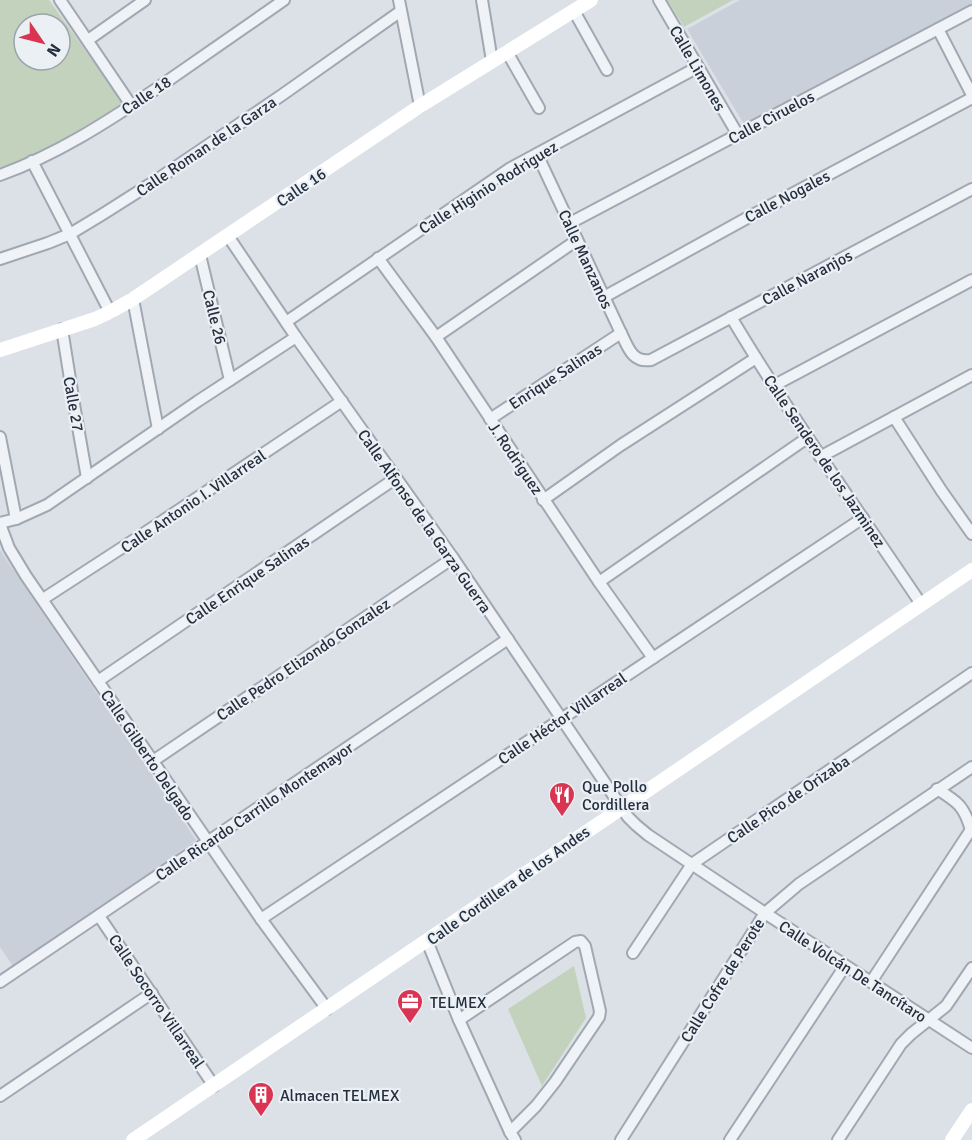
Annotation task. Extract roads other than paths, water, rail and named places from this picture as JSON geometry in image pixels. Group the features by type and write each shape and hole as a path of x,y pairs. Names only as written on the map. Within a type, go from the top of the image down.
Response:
{"street":[{"path":"60,0 131,105"},
{"path":"88,40 145,0"},
{"name":"Calle 18","path":"0,175 73,141 131,105 284,0"},
{"path":"482,0 492,61"},
{"name":"Calle 16","path":"0,350 110,312 133,300 420,106 591,0"},
{"name":"Calle Limones","path":"659,0 738,135"},
{"path":"400,5 420,106"},
{"name":"Calle Roman de la Garza","path":"0,259 39,247 70,234 165,175 282,95 400,5"},
{"path":"574,11 607,70"},
{"name":"Calle Ciruelos","path":"570,223 972,11"},
{"path":"938,29 972,96"},
{"path":"507,52 539,108"},
{"name":"Calle Higinio Rodriguez","path":"286,322 509,169 698,67"},
{"name":"Calle Nogales","path":"604,297 972,96"},
{"name":"Calle Manzanos","path":"537,154 621,333 632,353 641,360"},
{"path":"32,161 110,312"},
{"name":"Calle Naranjos","path":"641,360 651,360 972,189"},
{"name":"Calle Alfonso de la Garza Guerra","path":"228,236 296,337 453,558 621,807"},
{"path":"436,337 578,240"},
{"name":"Calle 26","path":"200,255 230,380"},
{"name":"J. Rodriguez","path":"378,258 436,337 543,500 653,658"},
{"path":"773,386 972,280"},
{"path":"133,300 158,429"},
{"name":"Calle Sendero de los Jazminez","path":"731,317 807,438 921,604"},
{"name":"Calle 27","path":"62,330 87,478"},
{"name":"Enrique Salinas","path":"490,419 621,333"},
{"path":"0,524 47,505 296,337"},
{"path":"543,500 621,445 756,358"},
{"path":"820,457 970,379"},
{"name":"Calle Antonio I. Villarreal","path":"43,599 342,401"},
{"path":"894,417 972,534"},
{"path":"0,437 16,519"},
{"path":"599,582 807,438"},
{"name":"Calle Enrique Salinas","path":"98,681 396,478"},
{"name":"Calle Héctor Villarreal","path":"261,919 863,518"},
{"name":"Calle Gilberto Delgado","path":"0,524 16,560 261,919 327,1008"},
{"name":"Calle Pedro Elizondo Gonzalez","path":"153,761 453,558"},
{"name":"Calle Cordillera de los Andes","path":"133,1140 972,570"},
{"name":"Calle Ricardo Carrillo Montemayor","path":"0,982 508,639"},
{"name":"Calle Pico de Orizaba","path":"633,953 692,864 972,673"},
{"name":"Calle Cofre de Perote","path":"621,1140 765,913 799,884 972,766"},
{"path":"871,982 971,829 966,813 950,797 937,789"},
{"name":"Calle Volcán De Tancítaro","path":"621,807 636,825 692,864 972,1048"},
{"name":"Calle Socorro Villarreal","path":"99,916 214,1086"},
{"path":"427,941 459,1020 512,1136 555,1082 599,1017 600,1011 585,946 581,941 575,942 459,1020"},
{"path":"730,1140 845,966"},
{"path":"838,1140 901,1044 946,1006 972,968"},
{"path":"0,1096 152,993"},
{"path":"952,1140 972,1110"}],"place":[{"name":"Que Pollo Cordillera","path":"562,818"},
{"name":"TELMEX","path":"410,1025"},
{"name":"Almacen TELMEX","path":"261,1118"}]}
